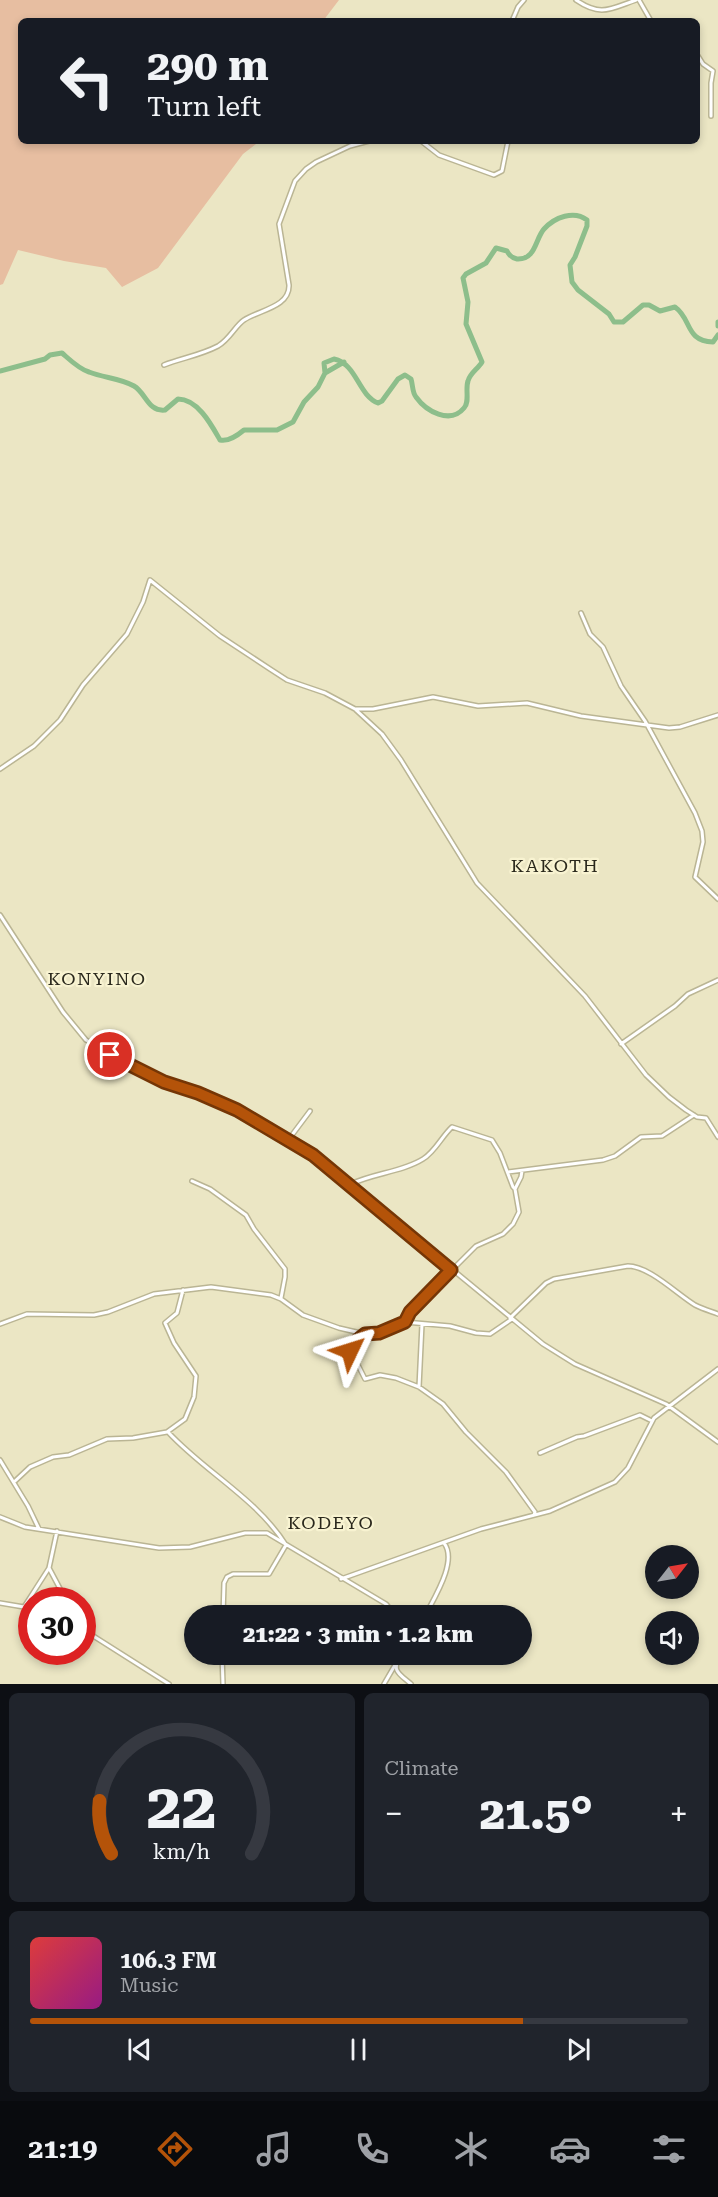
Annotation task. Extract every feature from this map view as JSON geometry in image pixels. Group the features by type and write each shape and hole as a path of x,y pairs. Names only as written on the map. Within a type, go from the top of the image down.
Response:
{"street":[{"path":"513,18 524,0"},
{"path":"576,0 594,10 605,10 628,1 638,0 649,18"},
{"path":"700,59 703,64 718,73"},
{"path":"711,116 713,71"},
{"path":"164,365 218,346 233,334 242,321 271,308 287,296 289,285 279,224 295,181 316,162 358,144"},
{"path":"425,144 439,155 494,175 502,171 507,144"},
{"path":"0,769 34,746 60,720 83,685 127,634 143,602 150,580 220,636 287,680 325,693 355,709 382,734 401,760 477,882 585,996 646,1075 669,1097 694,1115 706,1118 718,1137"},
{"path":"581,613 590,634 603,647 621,686 648,727 695,813 702,831 702,850 695,878 718,899"},
{"path":"355,709 373,709 433,697 478,706 527,703 581,716 648,727 680,728 718,715"},
{"path":"0,915 63,1012 86,1041 145,1074 237,1110 289,1139 351,1184 451,1270 543,1344 575,1364 670,1407 718,1442"},
{"path":"621,1044 675,1006 688,994 718,980"},
{"path":"289,1139 310,1111"},
{"path":"508,1172 603,1160 615,1156 640,1137 662,1136 694,1115"},
{"path":"351,1184 365,1177 411,1165 426,1158 452,1127 492,1140 515,1189 519,1212 513,1224 502,1234 476,1246 410,1312 405,1322"},
{"path":"515,1189 522,1170"},
{"path":"192,1181 210,1189 246,1215 285,1269 284,1291 281,1299"},
{"path":"0,1324 27,1314 94,1315 108,1312 154,1293 211,1287 281,1299 303,1315 339,1328 365,1334 379,1333 405,1322 450,1326 489,1334 511,1318 546,1283 554,1279 636,1266 695,1305 718,1314"},
{"path":"14,1482 30,1467 53,1457 69,1455 107,1439 134,1438 167,1432 185,1419 194,1397 196,1377 174,1343 165,1323 177,1313 183,1290"},
{"path":"419,1387 422,1324"},
{"path":"365,1334 349,1347 365,1379 386,1375 419,1387 443,1404 466,1432 506,1472 535,1512 534,1515"},
{"path":"341,1579 481,1529 567,1504 615,1482 628,1468 652,1421 718,1369"},
{"path":"540,1453 577,1437 640,1415 652,1421"},
{"path":"167,1432 186,1452 219,1476 264,1515 273,1524 286,1545"},
{"path":"0,1460 39,1529"},
{"path":"0,1517 25,1527 159,1548 190,1547 245,1533 267,1533 387,1605"},
{"path":"0,1603 24,1607 49,1568 57,1531"},
{"path":"430,1605 444,1578 447,1566 447,1544 443,1542"},
{"path":"223,1605 224,1583 227,1577 233,1574 269,1575 286,1545"},
{"path":"49,1568 59,1587"},
{"path":"96,1638 169,1684"},
{"path":"222,1665 223,1684"},
{"path":"384,1684 394,1665"},
{"path":"395,1665 398,1673 411,1684"}],"shaded area":[{"path":"0,0 339,0 325,18 18,18 18,144 256,144 243,154 158,268 122,287 106,268 18,250 3,284 0,285"}],"waterway":[{"path":"0,371 62,353 85,371 134,386 151,405 159,410 165,410 178,399 192,403 204,414 220,440 233,438 244,430 277,430 293,422 304,402 318,387 325,373 324,363 334,359 348,367 366,393 378,403 398,379 405,375 411,379 413,391 420,402 438,414 452,415 458,413 466,405 469,378 482,362 466,324 468,302 463,278 486,263 496,248 507,251 517,259 528,256 532,253 544,229 559,218 571,215 587,220 587,226 570,265 572,282 578,290 609,314 614,322 623,322 643,305 649,305 660,311 675,307 698,338 713,342 718,335"},
{"path":"325,373 344,362"}],"district":[{"name":"KAKOTH","path":"555,865"},
{"name":"KONYINO","path":"97,978"},
{"name":"KODEYO","path":"331,1522"}],"route":[{"path":"110,1055 145,1074 237,1110 289,1139 331,1168 451,1270 410,1312 405,1322 379,1333 365,1334 349,1347 350,1351"}]}
